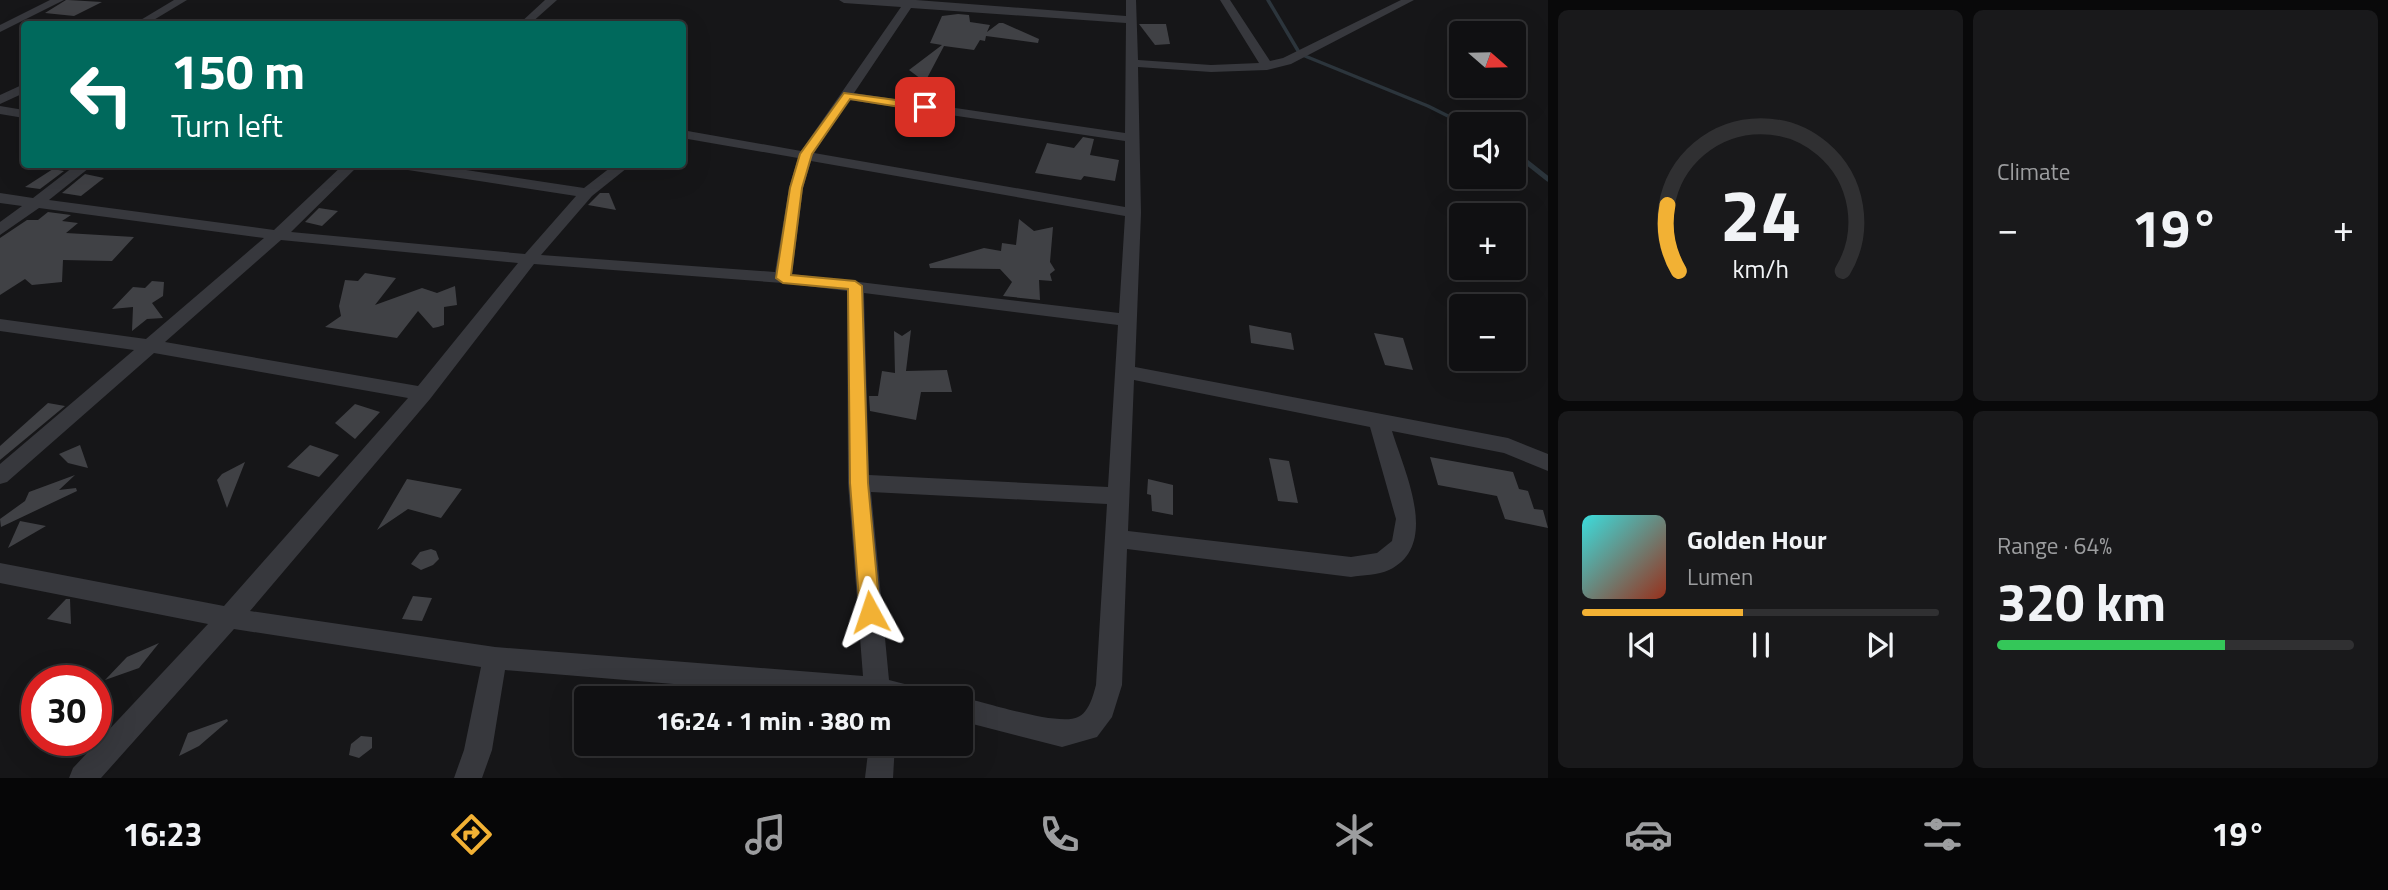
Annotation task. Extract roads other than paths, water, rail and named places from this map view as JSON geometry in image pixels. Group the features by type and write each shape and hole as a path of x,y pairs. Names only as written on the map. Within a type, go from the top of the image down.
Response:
{"street":[{"path":"0,31 59,0"},
{"path":"145,21 182,0"},
{"path":"528,21 552,0"},
{"path":"844,0 1132,10 1133,213 1109,685 1103,708 1088,728 1062,734 973,712"},
{"path":"1225,0 1267,66"},
{"path":"1134,63 1231,68 1267,66 1287,61 1409,0"},
{"path":"783,278 796,188 806,154 910,3"},
{"path":"0,31 21,34"},
{"path":"0,100 21,90"},
{"path":"847,96 1133,138"},
{"path":"0,110 21,114"},
{"path":"686,135 1133,213"},
{"path":"0,230 83,168"},
{"path":"0,477 310,207 349,168"},
{"path":"421,168 587,193"},
{"path":"83,778 229,618 423,394 557,224 587,193 620,168"},
{"path":"0,198 277,235 530,259 783,278 1128,320"},
{"path":"855,286 859,483 876,686"},
{"path":"0,325 151,346 423,394"},
{"path":"1125,372 1508,446 1548,463"},
{"path":"1116,540 1350,567 1382,562 1402,545 1406,519 1378,422"},
{"path":"859,483 1118,496"},
{"path":"0,573 229,618 495,658 792,686"},
{"path":"468,778 478,750 495,658"},
{"path":"879,778 882,756"}],"waterway":[{"path":"1268,0 1300,54 1449,116"},
{"path":"1526,162 1548,179"}]}
